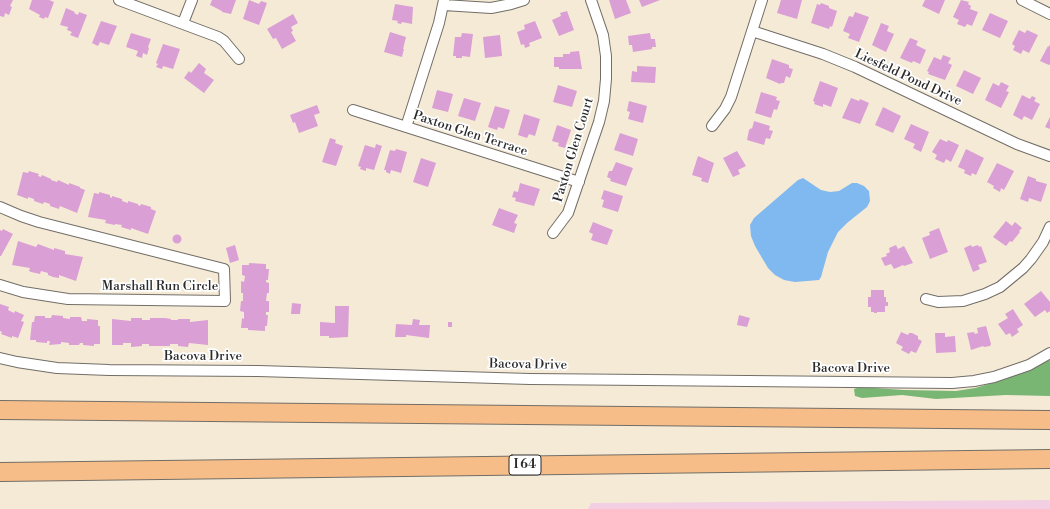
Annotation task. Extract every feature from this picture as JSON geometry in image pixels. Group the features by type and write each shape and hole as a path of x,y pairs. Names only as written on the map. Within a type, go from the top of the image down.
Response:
{"highway":[{"path":"0,410 1050,420"},
{"name":"I 64","path":"0,472 1050,459"}],"street":[{"path":"119,0 218,37 224,41 239,59"},
{"path":"183,23 192,0"},
{"path":"406,127 444,3 491,8 524,0"},
{"name":"Paxton Glen Court","path":"553,233 568,213 599,122 604,101 606,56 603,35 591,0"},
{"path":"712,126 725,109 731,97 762,0"},
{"path":"1022,0 1050,14"},
{"name":"Liesfeld Pond Drive","path":"752,31 824,54 855,67 1017,144 1050,156"},
{"name":"Paxton Glen Terrace","path":"353,110 579,182"},
{"name":"Marshall Run Circle","path":"0,207 39,222 224,269 225,301 68,299 23,292 0,285"},
{"path":"926,299 938,302 962,301 1000,287 1023,268 1031,259 1043,242 1050,227"},
{"name":"Bacova Drive","path":"0,358 57,368 109,370 258,371 622,380 952,383 974,381 1000,375 1029,365 1050,353"}],"shaded area":[{"path":"1050,500 1050,509 588,509 591,503"}],"green space":[{"path":"1050,360 1050,396 1006,395 936,399 902,395 862,398 855,396 854,389 860,387 956,391 975,388 996,382"}],"water":[{"path":"803,178 821,190 830,192 839,191 852,183 857,183 864,186 869,191 870,201 867,207 838,232 828,252 819,280 795,282 784,280 775,275 768,268 755,246 751,236 750,225 754,218 798,180"}],"building":[{"path":"0,0 13,0 10,6 12,7 9,15 5,13 4,17 0,16"},
{"path":"32,0 49,0 54,2 48,18 45,17 44,19 39,17 40,15 29,9"},
{"path":"212,0 236,0 231,14 222,12 210,5"},
{"path":"249,0 259,4 261,1 267,3 259,25 243,19"},
{"path":"609,0 626,0 631,13 615,19"},
{"path":"639,0 660,0 642,7"},
{"path":"781,0 802,0 797,19 777,13"},
{"path":"925,0 945,0 939,14 922,6"},
{"path":"961,0 969,2 968,4 971,6 970,9 978,12 972,26 967,24 965,27 957,24 959,20 953,17"},
{"path":"821,3 837,11 832,27 830,26 829,29 811,23 817,4 820,5"},
{"path":"395,4 413,7 412,24 402,22 401,24 397,23 398,21 392,20"},
{"path":"66,8 78,15 79,12 87,15 78,38 70,35 72,32 67,30 68,27 60,25"},
{"path":"567,11 574,30 559,36 552,20 561,16 560,13"},
{"path":"855,12 869,17 859,42 848,38 850,34 843,31 849,16 853,17"},
{"path":"990,13 1008,21 1000,38 982,30"},
{"path":"293,14 298,23 291,27 293,31 291,32 296,41 282,49 276,38 273,39 267,29"},
{"path":"101,21 117,26 109,45 100,42 98,46 92,43"},
{"path":"535,21 542,38 529,43 530,46 525,48 524,44 521,45 517,32 525,29 524,25"},
{"path":"881,23 889,26 887,31 894,34 886,52 872,45"},
{"path":"1019,30 1025,33 1027,30 1038,35 1029,53 1023,50 1021,54 1013,50 1015,46 1012,44"},
{"path":"390,32 406,37 402,57 384,52"},
{"path":"131,33 151,39 147,55 143,53 142,58 136,56 138,51 126,47"},
{"path":"462,33 473,34 470,57 462,56 462,58 456,58 456,56 453,56 455,37 461,37"},
{"path":"650,33 651,39 655,39 656,47 633,52 632,45 629,45 628,36"},
{"path":"500,35 502,56 485,58 483,37"},
{"path":"910,38 918,41 916,45 926,50 920,64 913,61 912,63 900,58"},
{"path":"163,44 180,49 173,69 163,66 162,69 156,67"},
{"path":"1050,44 1050,64 1049,65 1040,61"},
{"path":"579,51 582,69 559,69 559,67 554,67 554,57 563,57 563,54 570,54 570,52"},
{"path":"943,55 951,58 948,63 952,65 945,80 928,74 929,72 927,71 934,57 941,60"},
{"path":"772,59 789,65 789,68 793,69 790,78 786,76 784,83 780,84 766,78"},
{"path":"199,63 206,69 204,73 214,80 204,93 184,78 189,71 191,73"},
{"path":"637,66 656,67 655,83 631,82 632,71 637,72"},
{"path":"964,70 981,78 973,94 956,86"},
{"path":"820,81 838,88 831,107 823,104 823,107 814,104 815,102 813,101"},
{"path":"1001,82 1009,86 1006,91 1009,92 1001,108 985,100 993,83 999,86"},
{"path":"558,85 577,91 572,107 553,102"},
{"path":"437,90 453,94 448,112 432,108"},
{"path":"761,92 777,97 776,100 780,101 777,110 774,109 771,118 755,113"},
{"path":"1022,95 1030,99 1032,96 1036,98 1034,101 1040,104 1032,120 1024,116 1022,120 1013,115"},
{"path":"464,98 481,103 475,121 458,116"},
{"path":"851,98 859,101 860,99 869,103 860,124 842,118"},
{"path":"629,101 647,106 643,123 628,119 630,112 627,111"},
{"path":"317,105 320,113 314,115 318,126 299,133 295,122 293,123 290,115"},
{"path":"495,106 510,110 504,129 498,127 497,130 488,127"},
{"path":"883,107 901,116 893,133 875,125"},
{"path":"524,114 540,119 535,136 529,134 527,138 518,135"},
{"path":"1050,117 1050,129 1045,127"},
{"path":"754,121 770,126 769,130 773,131 770,139 766,138 764,145 747,140 749,130 751,128 752,129"},
{"path":"911,124 929,132 921,152 913,148 915,144 904,139"},
{"path":"557,125 571,130 565,148 558,146 559,143 552,141"},
{"path":"620,133 638,139 633,156 614,150"},
{"path":"330,138 336,140 335,143 343,146 336,166 322,162"},
{"path":"940,139 947,142 948,140 959,145 951,162 946,159 944,163 935,159 937,155 932,152"},
{"path":"376,144 382,146 374,170 366,168 366,171 360,169 361,167 358,166 365,145 375,148"},
{"path":"396,149 407,152 401,173 391,170 390,174 384,170 390,150 395,151"},
{"path":"966,149 984,158 976,175 972,173 971,176 964,173 965,170 958,167"},
{"path":"737,151 746,166 738,170 740,174 733,177 723,158"},
{"path":"698,156 714,163 708,183 701,181 702,178 692,175"},
{"path":"421,158 436,163 428,187 413,182"},
{"path":"616,162 633,168 626,186 610,181 611,179 607,177 609,171 612,171"},
{"path":"997,163 1014,171 1004,190 1001,188 1000,192 987,182"},
{"path":"29,171 39,174 38,176 41,177 42,175 51,180 57,182 58,180 69,185 69,183 85,190 77,213 60,206 59,209 44,202 43,204 34,201 34,199 28,197 28,199 17,195 23,172 28,173"},
{"path":"1028,176 1036,179 1036,181 1047,184 1041,202 1029,198 1028,202 1020,199"},
{"path":"520,183 540,189 534,206 515,201 516,198 512,197 514,191 518,192"},
{"path":"604,190 623,196 618,212 602,207 604,200 601,199"},
{"path":"99,192 110,195 112,198 112,196 122,199 122,201 128,203 128,201 140,206 141,204 151,207 151,209 156,211 148,234 131,228 131,230 121,227 122,225 105,223 106,220 88,217 94,193 99,194"},
{"path":"499,208 518,215 514,223 517,224 514,233 492,225"},
{"path":"1006,221 1012,226 1015,222 1022,228 1012,242 1010,241 1006,246 993,237"},
{"path":"593,222 613,230 607,245 591,240 593,234 589,232"},
{"path":"939,228 948,252 930,259 922,238 930,235 929,232"},
{"path":"3,229 13,234 0,256 0,230 2,231"},
{"path":"175,235 179,235 181,239 179,243 175,243 173,241 173,237"},
{"path":"18,241 36,247 38,244 54,250 54,248 65,251 65,254 83,257 76,281 59,275 59,278 53,277 48,275 48,273 41,271 40,274 31,272 29,271 30,268 12,265"},
{"path":"235,245 239,260 230,263 226,248"},
{"path":"896,245 898,249 904,246 913,263 894,269 891,264 885,266 881,258 887,256 886,254 890,252 889,248"},
{"path":"971,245 972,247 978,245 979,247 981,246 987,262 978,265 980,269 973,272 964,248"},
{"path":"249,263 266,264 266,269 269,269 268,280 266,280 266,282 269,283 269,293 267,293 266,301 269,301 269,312 266,312 266,315 268,315 265,331 241,328 242,318 244,319 244,312 240,311 241,301 243,301 241,281 244,282 245,276 242,275 242,265 249,265"},
{"path":"871,290 884,290 884,297 886,297 886,302 888,302 888,306 885,306 885,312 871,312 871,307 868,307 868,297 871,297"},
{"path":"1041,291 1050,302 1050,311 1047,313 1045,310 1035,317 1024,304"},
{"path":"292,303 301,304 300,314 291,314"},
{"path":"0,304 9,307 8,310 14,313 15,311 24,315 21,321 24,322 18,338 12,336 12,338 1,334"},
{"path":"335,306 349,306 348,337 329,338 329,336 320,336 320,322 335,323"},
{"path":"1013,309 1023,325 1017,329 1019,332 1012,337 1010,333 1006,335 998,324 1008,318 1005,314"},
{"path":"52,315 63,316 63,318 70,319 70,317 81,317 82,321 87,321 87,319 98,320 98,326 100,326 100,344 94,344 94,346 83,345 83,343 80,343 79,345 69,345 69,343 61,342 61,344 49,345 50,341 47,341 47,343 30,340 32,322 34,322 35,316 45,316 45,318 51,318"},
{"path":"739,315 750,318 747,327 737,325"},
{"path":"131,318 142,318 142,320 150,320 150,318 165,318 171,320 190,319 190,322 208,320 208,345 189,343 188,347 178,346 178,344 170,344 170,346 149,346 149,344 142,344 142,346 131,347 131,343 123,343 123,345 112,345 112,319 131,321"},
{"path":"413,319 420,320 419,325 430,325 429,338 406,335 406,337 395,337 396,324 412,325"},
{"path":"448,322 452,322 452,327 448,327"},
{"path":"986,326 991,344 990,346 983,346 971,350 967,333 978,333 977,328"},
{"path":"901,332 908,335 909,333 912,333 918,336 918,339 922,341 916,353 911,351 909,354 901,350 903,347 896,343"},
{"path":"935,333 945,333 945,337 955,336 956,352 936,353"}]}
